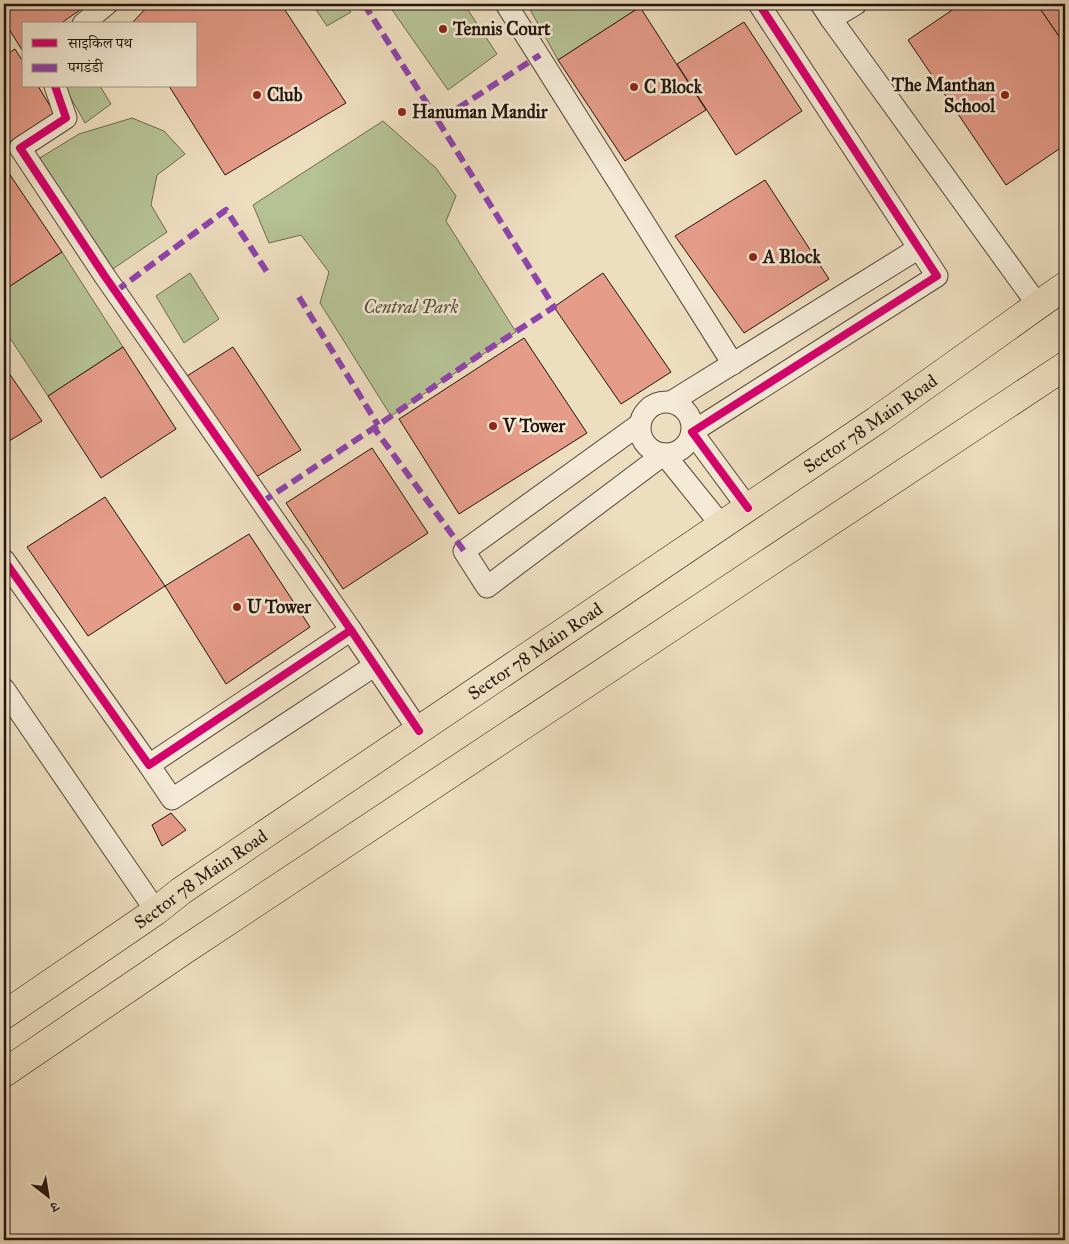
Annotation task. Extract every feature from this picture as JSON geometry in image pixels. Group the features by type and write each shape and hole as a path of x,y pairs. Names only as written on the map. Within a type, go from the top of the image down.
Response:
{"main road":[{"name":"Sector 78 Main Road","path":"4,1015 156,911 181,891 877,420 1037,304 1065,286"},
{"path":"4,1073 191,946 1065,366"}],"street":[{"path":"86,22 108,4"},
{"path":"506,4 540,55 733,364"},
{"path":"692,432 937,276 759,4"},
{"path":"856,4 826,11 1037,304"},
{"path":"56,88 66,118 20,148 104,275 419,731"},
{"path":"671,402 919,248"},
{"path":"663,402 671,402 685,410 690,416 692,432 690,440 679,451 664,454 487,587 464,550 640,424 648,410 663,402"},
{"path":"640,424 643,440 648,447 664,454 722,526"},
{"path":"692,432 748,508"},
{"path":"4,560 172,799 374,666"},
{"path":"149,765 351,630"},
{"path":"4,690 156,911"}],"green space":[{"path":"312,4 345,4 351,12 327,26"},
{"name":"Tennis Court","path":"388,4 464,4 497,54 448,90"},
{"path":"527,4 638,4 640,7 558,60"},
{"path":"65,88 101,88 111,104 85,123"},
{"path":"132,118 164,131 185,154 157,175 151,205 167,232 104,275 30,164 79,134"},
{"name":"Central Park","path":"383,121 436,168 456,196 446,221 516,332 391,416 320,303 329,272 301,235 269,243 253,205"},
{"path":"62,252 123,347 48,396 4,329 4,290"},
{"path":"190,273 219,319 184,343 156,296"}],"building":[{"path":"4,4 87,4 63,22 22,22 22,50 4,21"},
{"name":"Club","path":"150,4 281,4 346,103 225,175 170,88 198,88 198,22 133,22"},
{"name":"The Manthan School","path":"961,4 1037,4 1065,45 1065,145 1006,185 908,40"},
{"path":"1037,4 1065,4 1065,45"},
{"name":"C Block","path":"640,7 706,110 625,161 558,60"},
{"path":"744,22 802,111 736,155 677,64"},
{"path":"15,49 22,60 22,88 39,88 58,119 4,152 4,56"},
{"path":"4,166 62,252 4,290"},
{"name":"A Block","path":"765,180 829,279 744,333 675,236"},
{"path":"603,273 671,372 621,404 554,307"},
{"name":"V Tower","path":"524,338 587,433 459,514 399,419"},
{"path":"123,347 176,429 101,478 48,396"},
{"path":"233,347 301,450 256,477 187,376"},
{"path":"4,366 42,421 4,444"},
{"path":"372,448 428,533 343,589 286,503"},
{"path":"105,497 165,586 88,636 27,547"},
{"name":"U Tower","path":"249,534 310,627 226,684 165,586"},
{"path":"171,813 186,830 162,846 152,825"}],"marked path":[{"path":"364,4 438,121 540,55"},
{"path":"438,121 554,307 478,356 374,428 464,551"},
{"path":"116,291 226,210 269,275"},
{"path":"299,297 378,425"},
{"path":"262,502 374,428"}],"cycle path":[{"path":"748,508 692,432 937,276 759,4"},
{"path":"56,88 66,118 20,148 104,275 351,630"},
{"path":"4,560 149,765 351,630 419,731"}],"place":[{"name":"Tennis Court","path":"443,29"},
{"name":"C Block","path":"634,87"},
{"name":"Club","path":"257,95"},
{"name":"The Manthan School","path":"1005,95"},
{"name":"Hanuman Mandir","path":"402,112"},
{"name":"A Block","path":"753,257"},
{"name":"V Tower","path":"493,426"},
{"name":"U Tower","path":"237,607"}]}
